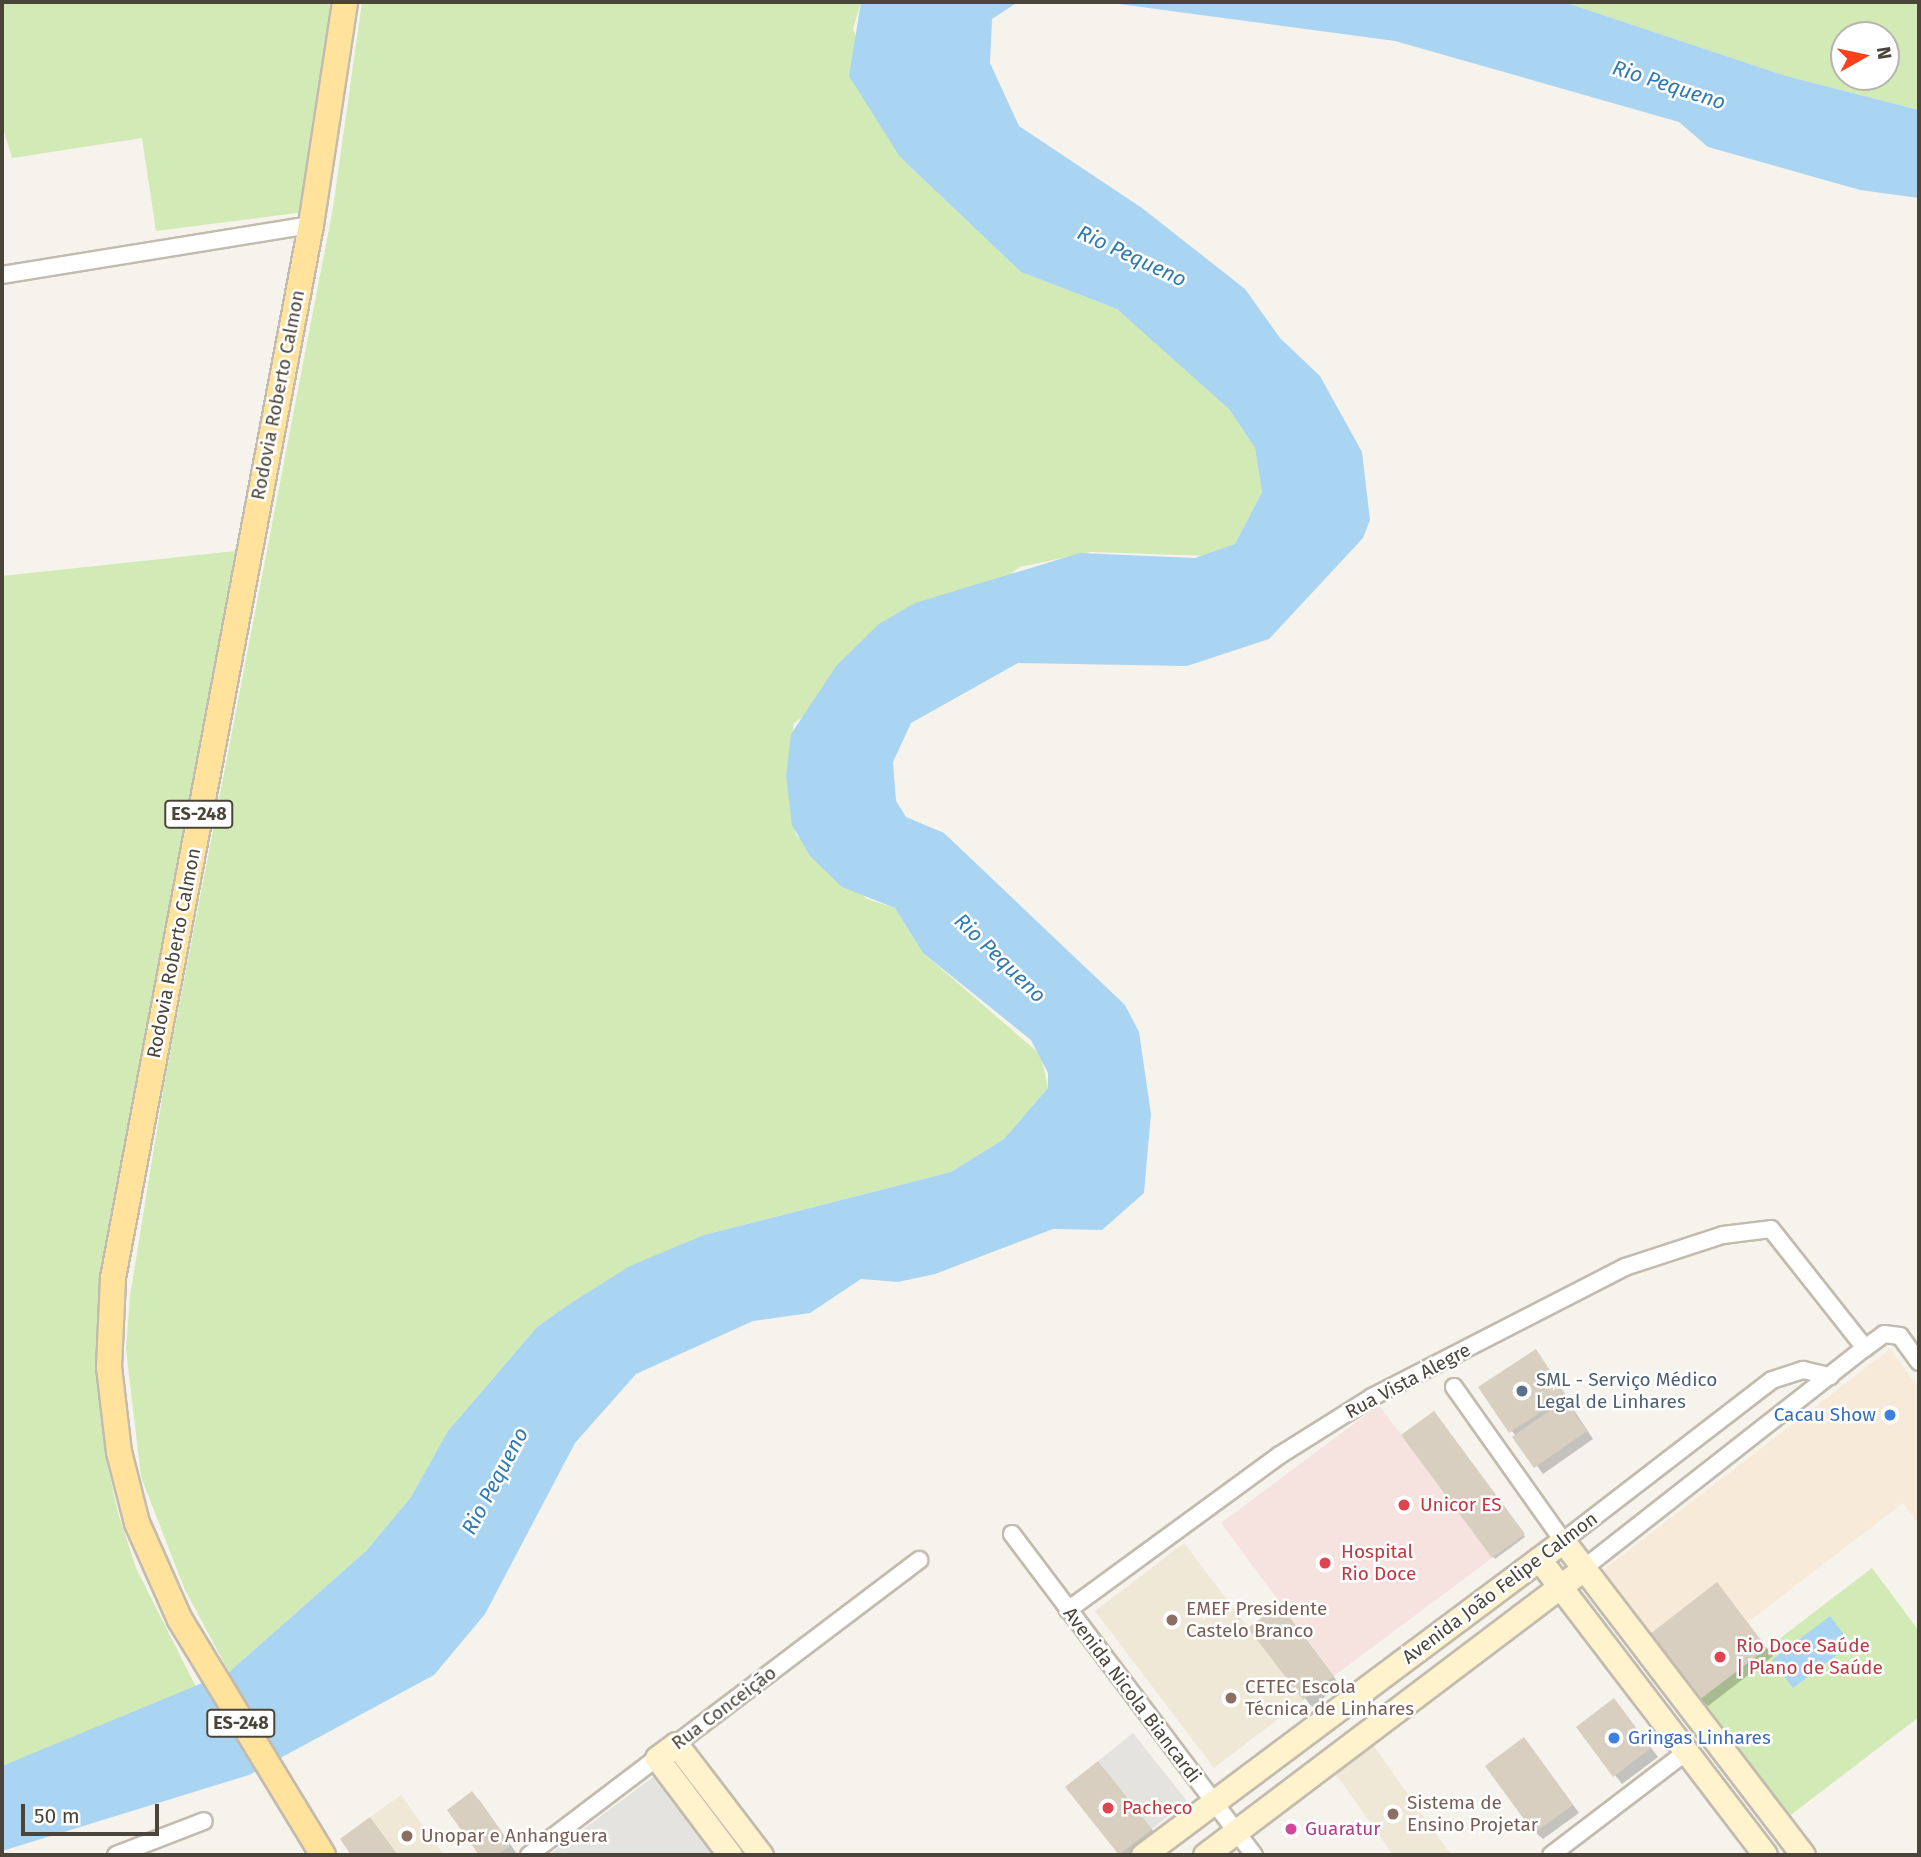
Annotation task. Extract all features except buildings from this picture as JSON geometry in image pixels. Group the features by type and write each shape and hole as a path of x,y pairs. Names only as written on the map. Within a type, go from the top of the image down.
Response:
{"main road":[{"name":"Rodovia Roberto Calmon","path":"323,1855 302,1826 180,1620 137,1523 119,1452 109,1367 113,1279 311,225 345,2"},
{"name":"Avenida João Felipe Calmon","path":"1143,1855 1563,1541"},
{"path":"1563,1541 1803,1855"},
{"path":"1539,1559 1765,1855"},
{"name":"Avenida João Felipe Calmon","path":"1205,1855 1584,1568"},
{"path":"1686,1752 1694,1712"},
{"path":"676,1744 761,1855"},
{"name":"Rua Conceição","path":"657,1758 676,1744"},
{"path":"657,1758 730,1855"}],"street":[{"path":"2,275 311,225"},
{"name":"Rua Vista Alegre","path":"1068,1610 1280,1455 1372,1397 1625,1267 1755,1227 1782,1237 1865,1348"},
{"name":"Avenida João Felipe Calmon","path":"1584,1568 1884,1334 1900,1336 1919,1362"},
{"name":"Avenida João Felipe Calmon","path":"1563,1541 1772,1380 1803,1370 1830,1376"},
{"path":"1454,1387 1563,1541"},
{"name":"Avenida Nicola Biancardi","path":"1012,1534 1254,1855"},
{"name":"Rua Conceição","path":"676,1744 919,1560"},
{"path":"1551,1855 1686,1752"},
{"name":"Rua Conceição","path":"529,1855 657,1758"},
{"path":"116,1855 204,1821"}],"shaded area":[{"path":"1890,1349 1919,1388 1919,1524 1903,1503 1748,1622 1717,1583 1650,1634 1602,1571"},
{"name":"Hospital Rio Doce","path":"1379,1405 1492,1558 1334,1676 1221,1523"},
{"path":"1184,1543 1303,1700 1214,1768 1095,1611"},
{"path":"1133,1733 1187,1801 1152,1829 1098,1761"},
{"name":"Sistema de Ensino Projetar","path":"1373,1745 1451,1855 1393,1855 1335,1773"},
{"path":"657,1774 717,1855 549,1855"},
{"name":"Unopar e Anhanguera","path":"401,1795 444,1855 398,1855 370,1817"}],"green space":[{"path":"2,2 338,2 304,212 156,231 142,138 12,158 2,125"},
{"path":"362,2 861,2 853,29 900,157 1021,272 1117,309 1195,377 1229,409 1255,448 1262,492 1235,544 1209,556 1091,552 1020,567 794,723 786,776 796,835 867,899 895,908 923,953 1041,1055 1048,1088 1004,1139 951,1172 704,1235 568,1305 537,1327 448,1431 411,1497 366,1551 229,1672 185,1590 141,1477 126,1349 130,1296 166,1074 333,208"},
{"path":"1564,2 1919,2 1919,110 1845,91 1900,91 1900,21 1830,21 1830,87 1786,76"},
{"path":"245,550 96,1343 105,1454 118,1513 136,1568 197,1689 2,1766 2,576"},
{"path":"1872,1568 1919,1631 1919,1717 1788,1817 1699,1700"}],"water":[{"name":"Rio Pequeno","path":"861,2 1018,2 992,19 990,63 1019,126 1142,208 1245,289 1280,338 1320,376 1362,452 1370,520 1363,538 1269,639 1187,666 1018,663 911,723 893,762 896,801 906,817 944,833 1125,1005 1139,1032 1151,1114 1144,1193 1102,1230 1053,1229 935,1274 898,1282 861,1279 810,1313 753,1321 636,1374 575,1443 485,1614 434,1675 249,1775 2,1851 2,1766 229,1672 366,1551 411,1497 448,1431 537,1327 630,1266 704,1235 951,1172 1004,1139 1048,1088 1048,1073 1031,1040 923,953 895,908 842,887 810,856 792,825 786,776 791,734 837,665 879,624 915,603 1080,553 1195,558 1235,544 1262,492 1255,448 1229,409 1117,309 1021,272 900,157 849,76"},
{"name":"Rio Pequeno","path":"1104,2 1564,2 1786,76 1830,87 1830,91 1845,91 1919,110 1919,198 1860,190 1708,147 1679,122 1395,41"},
{"path":"1830,1616 1851,1644 1793,1688 1772,1660"}],"place":[{"name":"SML - Serviço Médico Legal de Linhares","path":"1522,1391"},
{"name":"Cacau Show","path":"1890,1415"},
{"name":"Unicor ES","path":"1404,1505"},
{"name":"Hospital Rio Doce","path":"1325,1563"},
{"name":"EMEF Presidente Castelo Branco","path":"1172,1620"},
{"name":"Rio Doce Saúde | Plano de Saúde","path":"1720,1657"},
{"name":"CETEC Escola Técnica de Linhares","path":"1231,1698"},
{"name":"Gringas Linhares","path":"1614,1738"},
{"name":"Pacheco","path":"1108,1808"},
{"name":"Sistema de Ensino Projetar","path":"1393,1814"},
{"name":"Guaratur","path":"1291,1829"},
{"name":"Unopar e Anhanguera","path":"407,1836"}]}
